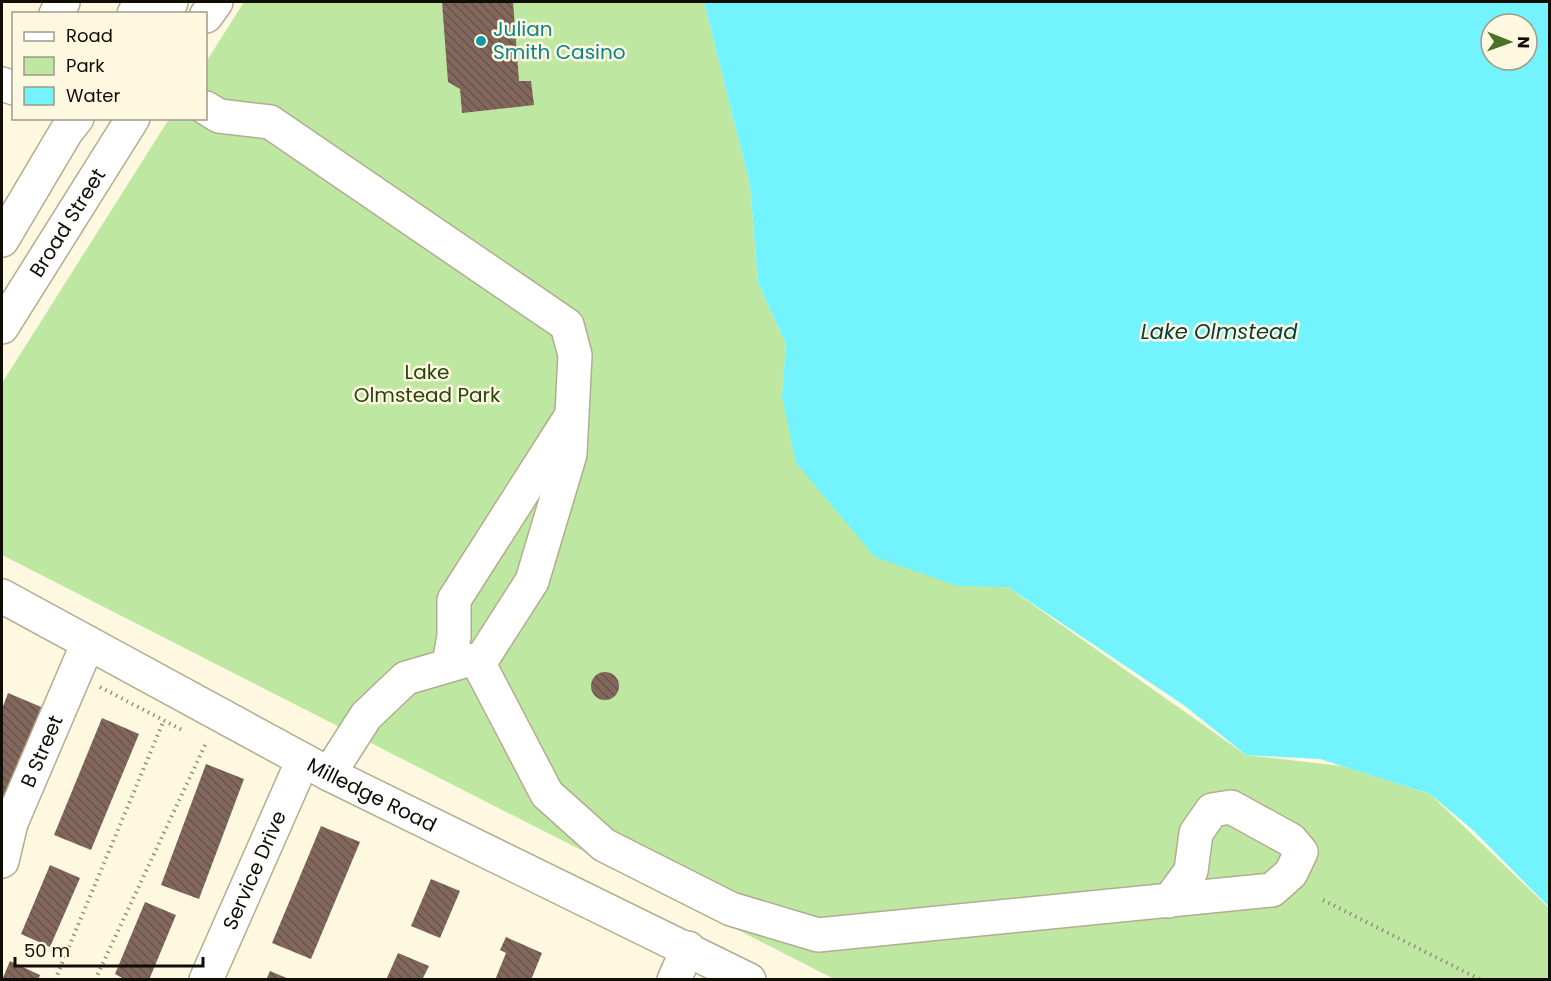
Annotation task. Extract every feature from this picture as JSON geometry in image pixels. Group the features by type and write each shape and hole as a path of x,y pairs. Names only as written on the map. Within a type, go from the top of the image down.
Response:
{"street":[{"path":"207,15 216,2"},
{"path":"207,109 219,116 270,122 567,325 575,355 570,454 532,581 464,664"},
{"name":"Broad Street","path":"2,327 132,120"},
{"path":"2,240 72,123"},
{"path":"572,414 454,600 454,636 464,664 547,794 604,845 731,909 818,935 1169,901"},
{"name":"Milledge Road","path":"2,596 316,767 749,980"},
{"name":"B Street","path":"2,861 11,822 88,642"},
{"name":"Service Drive","path":"206,980 316,767 406,678 464,664"},
{"path":"674,980 688,948"}],"path":[{"path":"75,673 185,732"},
{"path":"55,980 164,720"},
{"path":"196,737 217,748"},
{"path":"95,980 206,743"},
{"path":"1323,900 1481,980"}],"green space":[{"name":"Lake Olmstead Park","path":"244,2 704,2 750,185 758,283 786,344 782,397 1008,587 1246,755 1342,766 1430,794 1549,908 1549,979 834,979 2,555 2,383 168,120 207,120 207,60"}],"water":[{"name":"Lake Olmstead","path":"704,2 1549,2 1549,907 1474,831 1430,794 1320,759 1246,755 1185,706 1008,587 958,586 875,557 796,463 782,397 786,344 758,283 750,185"}],"building":[{"name":"Julian Smith Casino","path":"442,2 513,2 519,81 531,81 534,105 462,113 460,89 448,82"},
{"path":"605,672 615,676 619,686 615,696 605,700 595,696 591,686 595,676"},
{"path":"8,693 46,709 2,815 2,709"},
{"path":"102,718 139,734 91,850 54,835"},
{"path":"206,764 244,779 199,899 161,885"},
{"path":"321,826 360,842 311,959 272,943"},
{"path":"50,865 80,878 50,947 21,934"},
{"path":"431,879 460,891 440,938 411,926"},
{"path":"145,902 176,915 149,980 126,980 115,974"},
{"path":"506,937 542,953 531,980 495,980 506,953 500,950"},
{"path":"398,953 429,966 422,980 386,980"},
{"path":"10,961 40,975 38,980 2,980"},
{"path":"270,971 289,979 289,980 266,980"}],"place":[{"name":"Julian Smith Casino","path":"481,41"}]}
